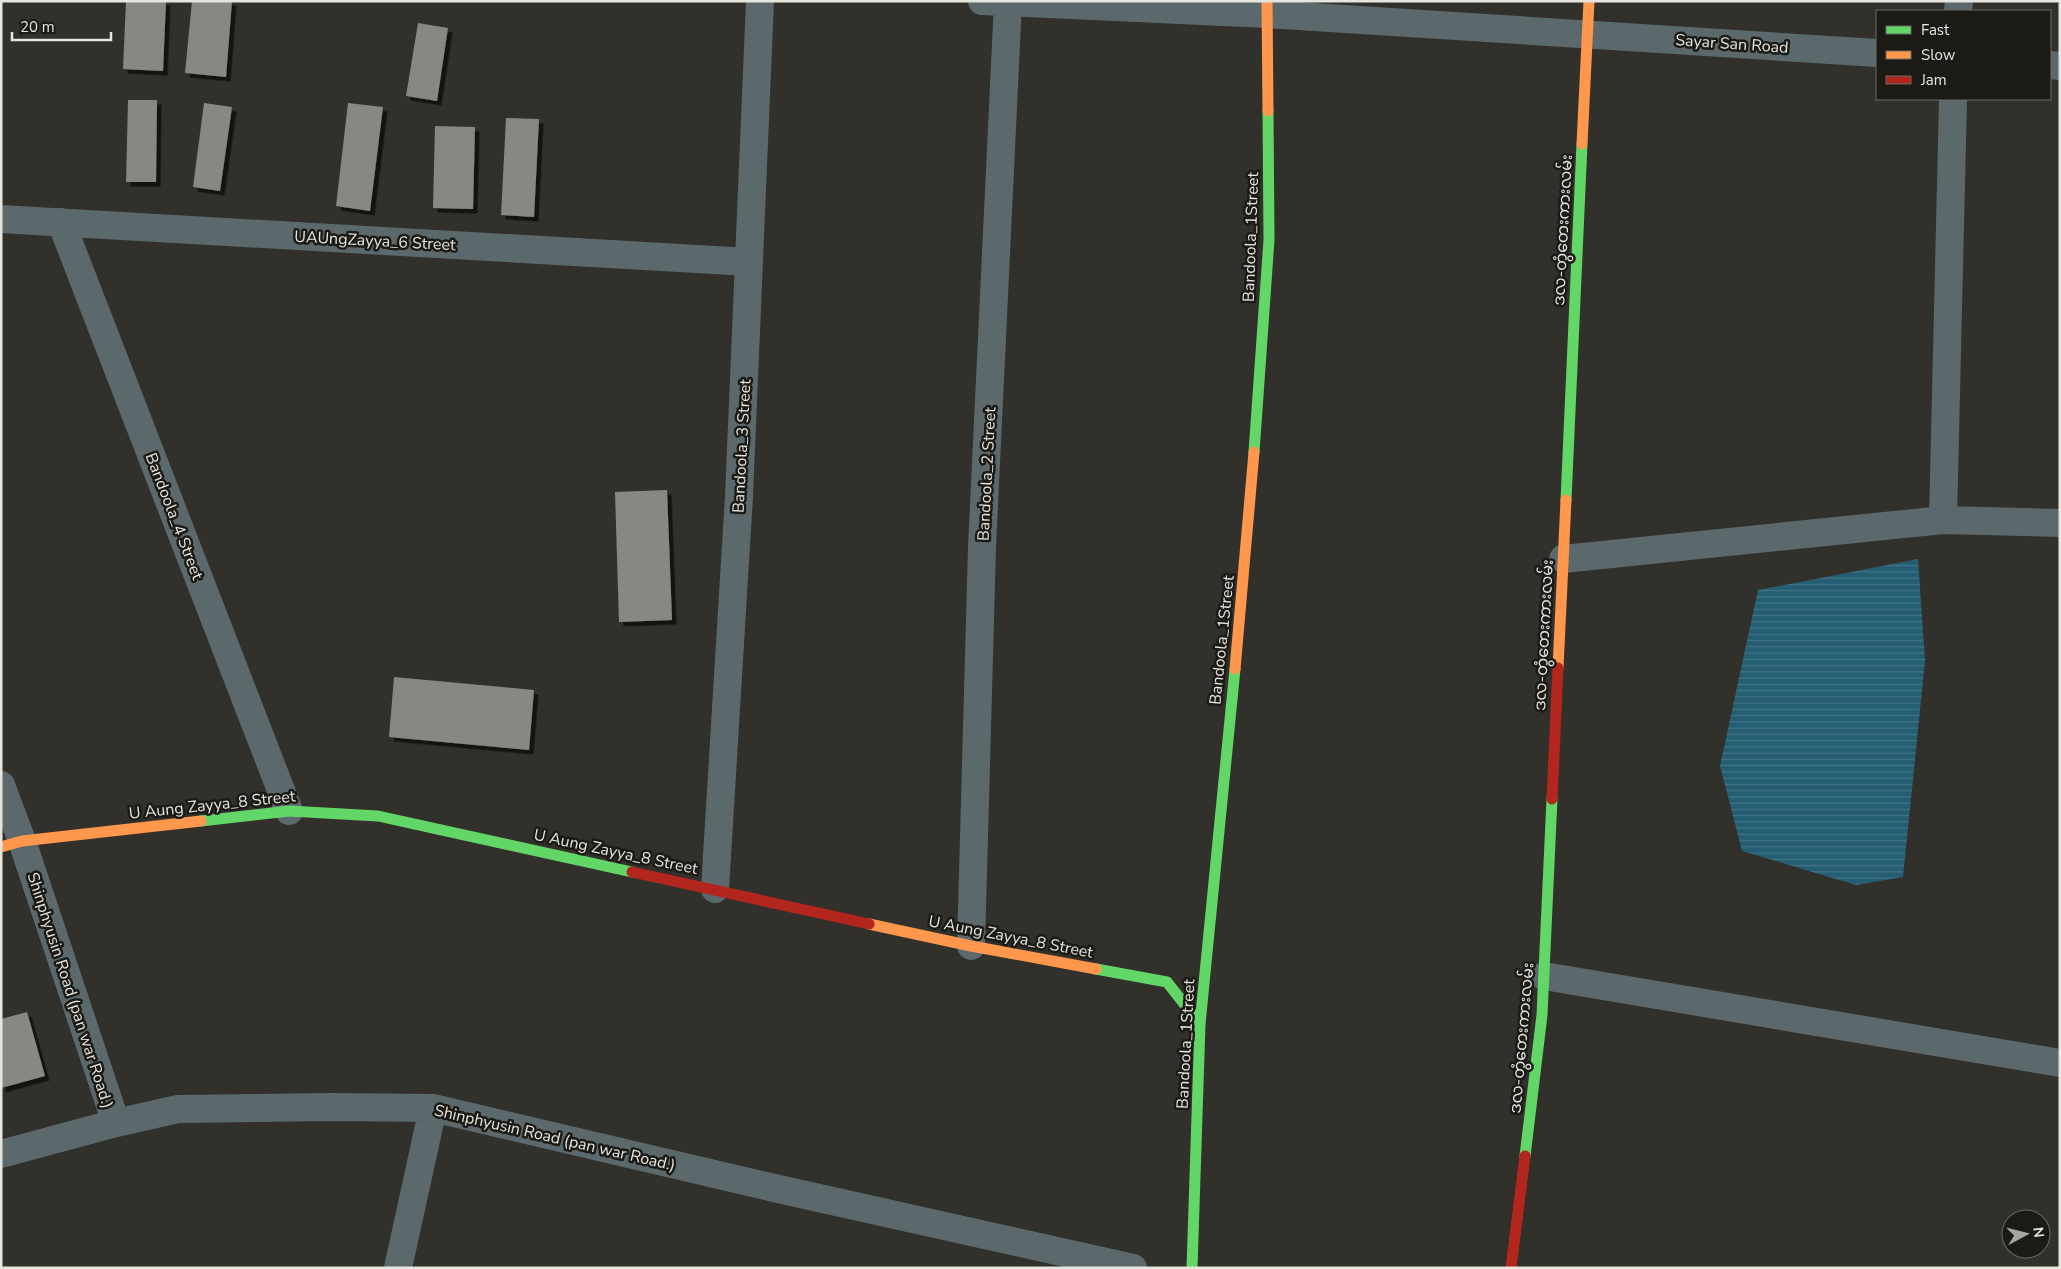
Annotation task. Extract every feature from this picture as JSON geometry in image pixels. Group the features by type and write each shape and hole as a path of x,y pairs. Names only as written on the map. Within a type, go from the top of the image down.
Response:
{"street":[{"name":"Bandoola_3 Street","path":"715,890 739,496 760,1"},
{"name":"ဒလ-တွံတေးကားလမ်း","path":"1511,1268 1542,1015 1589,1"},
{"name":"Sayar San Road","path":"995,2 1267,8 1587,33 1876,52"},
{"name":"Bandoola_2 Street","path":"971,946 995,2"},
{"name":"Bandoola_1Street","path":"1192,1268 1200,1024 1246,555 1269,240 1267,8"},
{"path":"1943,520 1953,100"},
{"name":"UAUngZayya_6 Street","path":"1,219 749,262"},
{"name":"Bandoola_4 Street","path":"61,222 289,811"},
{"path":"1563,559 1943,520 2060,523"},
{"name":"Shinphyusin Road (pan war Road.)","path":"1,784 12,844 116,1123 178,1109 433,1108 783,1190 1133,1268"},
{"name":"U Aung Zayya_8 Street","path":"12,844 289,811 378,816 971,946 1167,982 1200,1024"},
{"path":"1544,976 2060,1063"},
{"path":"398,1268 433,1108"},
{"path":"1,1154 116,1123"}],"water":[{"path":"1918,559 1925,661 1903,877 1856,885 1742,851 1720,766 1758,590"}],"building":[{"path":"126,1 166,1 163,71 123,69"},
{"path":"192,1 232,1 226,77 185,73"},
{"path":"418,23 448,28 437,101 406,96"},
{"path":"128,100 157,100 156,182 126,182"},
{"path":"204,103 232,107 220,191 193,187"},
{"path":"348,103 383,107 370,211 336,206"},
{"path":"506,118 539,119 534,217 501,215"},
{"path":"435,126 475,127 473,209 433,208"},
{"path":"667,490 672,620 619,622 615,492"},
{"path":"394,677 534,690 529,750 389,737"},
{"path":"27,1012 45,1076 1,1088 1,1019"}],"traffic: fast":[{"path":"1254,452 1269,240 1268,111"},
{"path":"1566,500 1582,144"},
{"path":"1192,1268 1200,1024 1235,669"},
{"path":"1525,1156 1542,1015 1552,799"},
{"path":"201,821 289,811 378,816 632,872"},
{"path":"1096,969 1167,982 1200,1024"}],"traffic: slow":[{"path":"1267,1 1268,111"},
{"path":"1582,144 1589,1"},
{"path":"1235,669 1254,452"},
{"path":"1558,668 1566,500"},
{"path":"1,847 22,841 201,821"},
{"path":"869,924 971,946 1096,969"}],"traffic: jam":[{"path":"1552,799 1558,668"},
{"path":"632,872 869,924"},
{"path":"1511,1268 1525,1156"}]}
